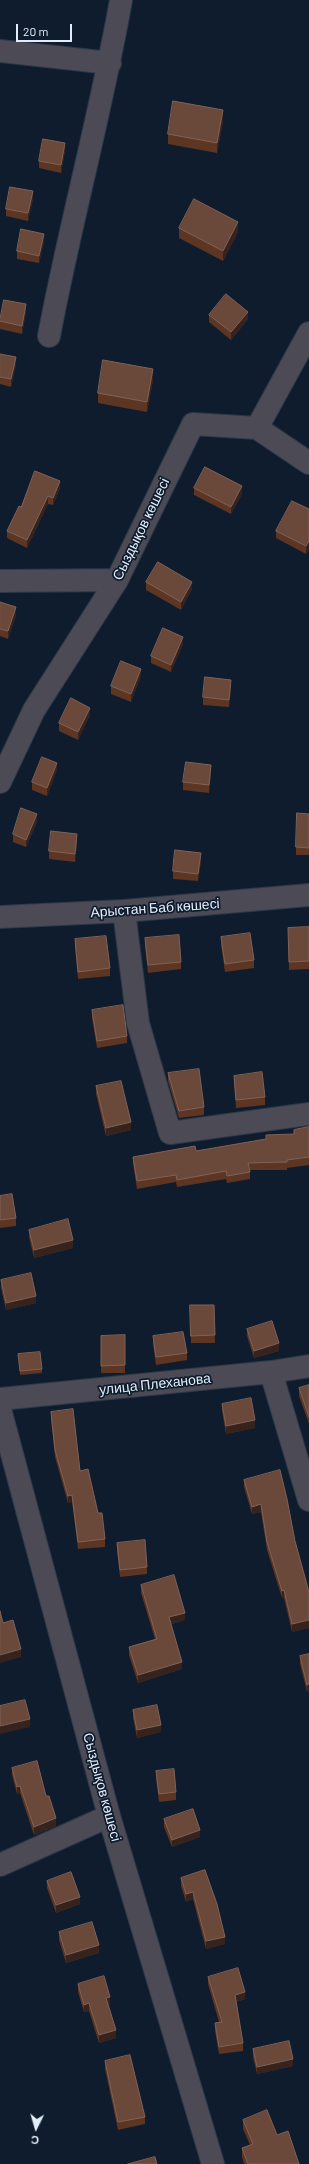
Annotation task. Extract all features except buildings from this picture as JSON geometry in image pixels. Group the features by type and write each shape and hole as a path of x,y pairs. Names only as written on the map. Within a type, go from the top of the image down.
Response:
{"street":[{"path":"49,336 58,288 110,63 121,0"},
{"path":"0,52 110,63"},
{"path":"309,333 257,428 309,463"},
{"name":"Сыздықов көшесі","path":"0,782 34,710 117,580 193,424 257,428"},
{"path":"0,581 117,580"},
{"name":"Арыстан Баб көшесі","path":"0,917 124,911 309,895"},
{"path":"124,911 138,1023 170,1133 309,1114"},
{"name":"улица Плеханова","path":"0,1399 271,1372 309,1366"},
{"path":"271,1372 309,1500"},
{"name":"Сыздықов көшесі","path":"0,1409 109,1816 213,2164"},
{"path":"0,1865 109,1816"}]}
